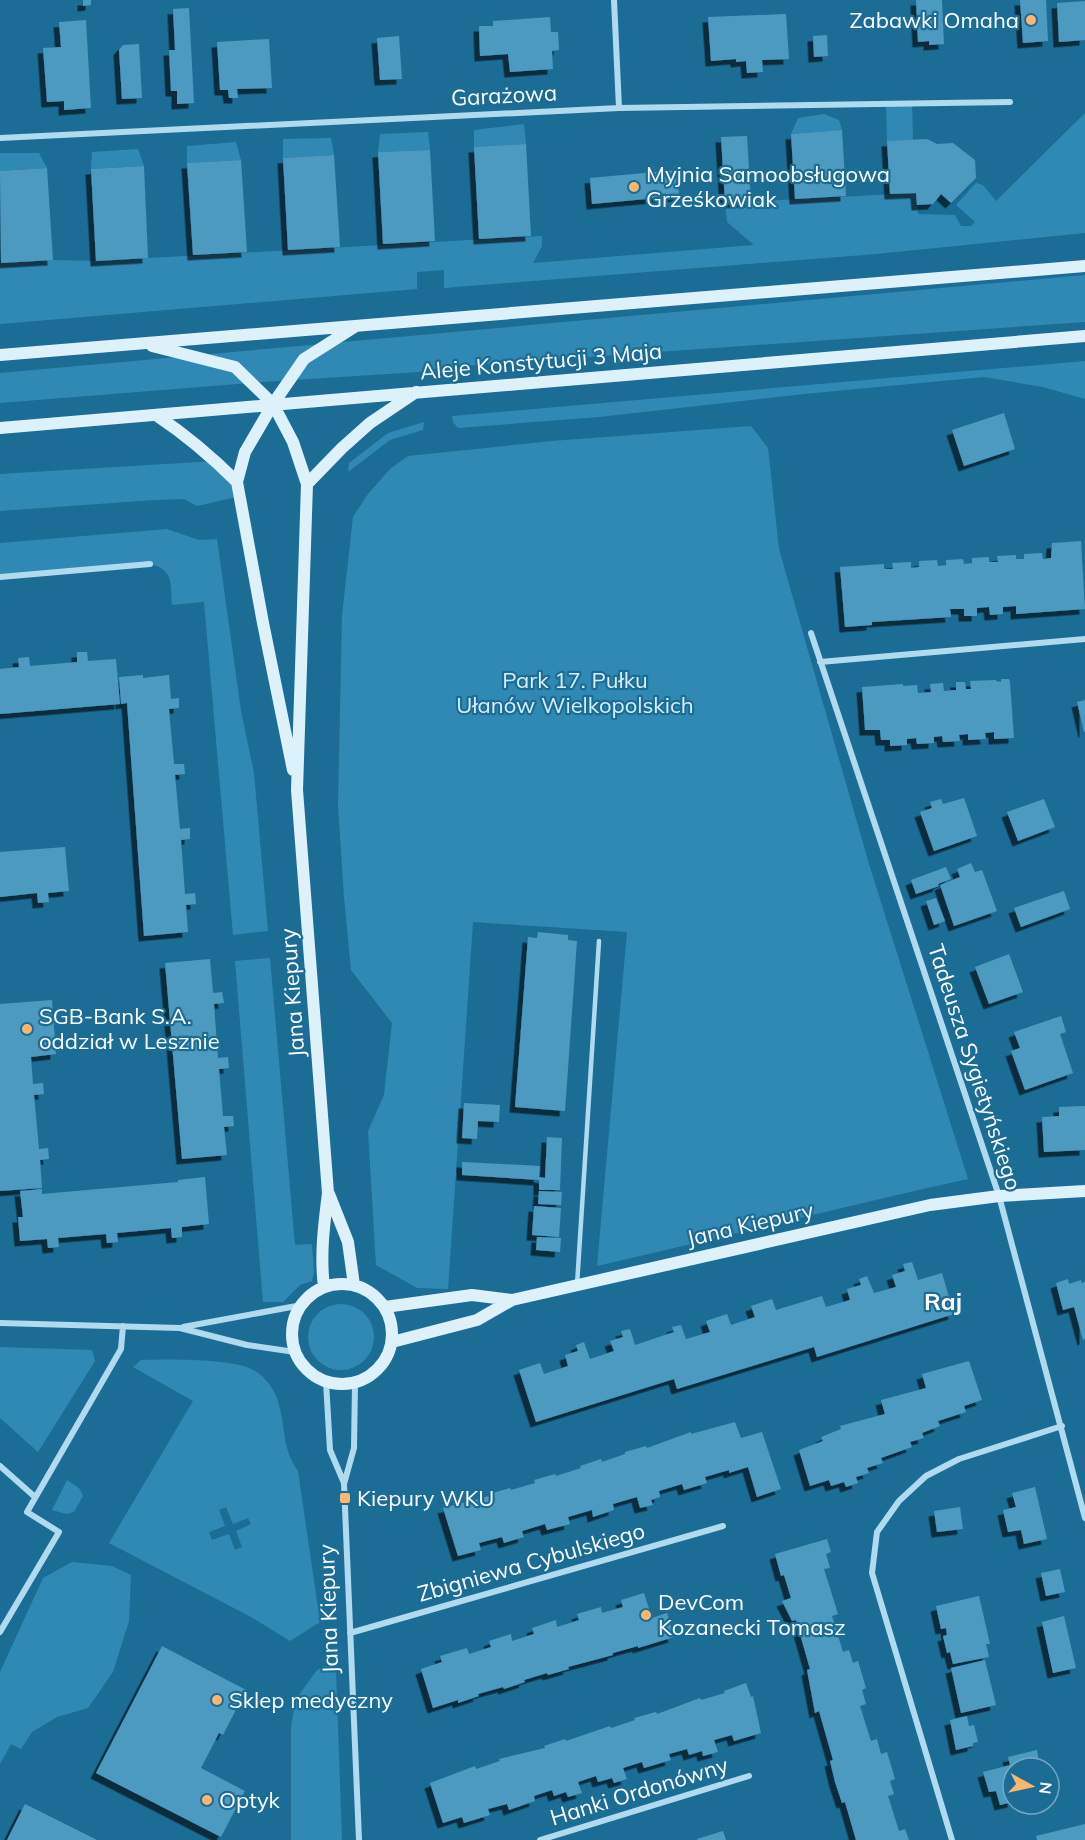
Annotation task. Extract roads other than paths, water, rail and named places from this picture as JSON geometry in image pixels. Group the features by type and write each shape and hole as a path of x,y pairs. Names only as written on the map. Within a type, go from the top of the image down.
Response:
{"street":[{"path":"614,0 620,108"},
{"name":"Garażowa","path":"0,138 620,108 1010,102"},
{"path":"0,355 1085,266"},
{"name":"Jana Kiepury","path":"297,790 237,482 245,452 273,404 304,359 357,325"},
{"name":"Aleje Konstytucji 3 Maja","path":"0,428 1085,336"},
{"name":"Jana Kiepury","path":"142,344 235,367 273,404 293,442 307,484 297,790 328,1193 321,1266 324,1287"},
{"path":"307,484 370,423 416,392"},
{"path":"156,415 179,430 237,482"},
{"path":"0,577 150,564"},
{"name":"Tadeusza Sygietyńskiego","path":"811,633 999,1196 1085,1518"},
{"path":"820,662 1085,639"},
{"name":"Jana Kiepury","path":"392,1342 477,1320 512,1300 930,1205 999,1196 1085,1191"},
{"name":"Jana Kiepury","path":"328,1193 348,1242 354,1285"},
{"path":"334,1285 354,1285 366,1290 385,1306 393,1330 389,1354 376,1372 355,1383 346,1385 326,1382 307,1370 295,1352 292,1338 293,1325 302,1305 316,1292 334,1285"},
{"name":"Jana Kiepury","path":"385,1306 472,1295 512,1300"},
{"path":"180,1328 302,1305"},
{"path":"0,1323 180,1328 247,1345 295,1352"},
{"path":"0,1632 59,1532 27,1512 121,1349 123,1326"},
{"name":"Jana Kiepury","path":"326,1382 330,1450 344,1484"},
{"name":"Jana Kiepury","path":"355,1383 354,1448 344,1484 359,1840"},
{"path":"952,1840 872,1573 877,1532 899,1501 926,1476 960,1459 1062,1426"},
{"path":"0,1466 35,1497"},
{"name":"Zbigniewa Cybulskiego","path":"350,1633 723,1526"},
{"name":"Hanki Ordonówny","path":"540,1840 749,1776"}],"lane":[{"path":"577,1285 599,941"}],"place":[{"name":"Zabawki Omaha","path":"1031,20"},
{"name":"Myjnia Samoobsługowa Grześkowiak","path":"634,187"},
{"name":"SGB-Bank S.A. oddział w Lesznie","path":"27,1029"},
{"name":"Kiepury WKU","path":"345,1498"},
{"name":"DevCom Kozanecki Tomasz","path":"646,1615"},
{"name":"Sklep medyczny","path":"217,1700"},
{"name":"Optyk","path":"207,1800"}],"district":[{"name":"Raj","path":"943,1301"}],"park label":[{"name":"Park 17. Pułku Ułanów Wielkopolskich","path":"575,692"}]}
